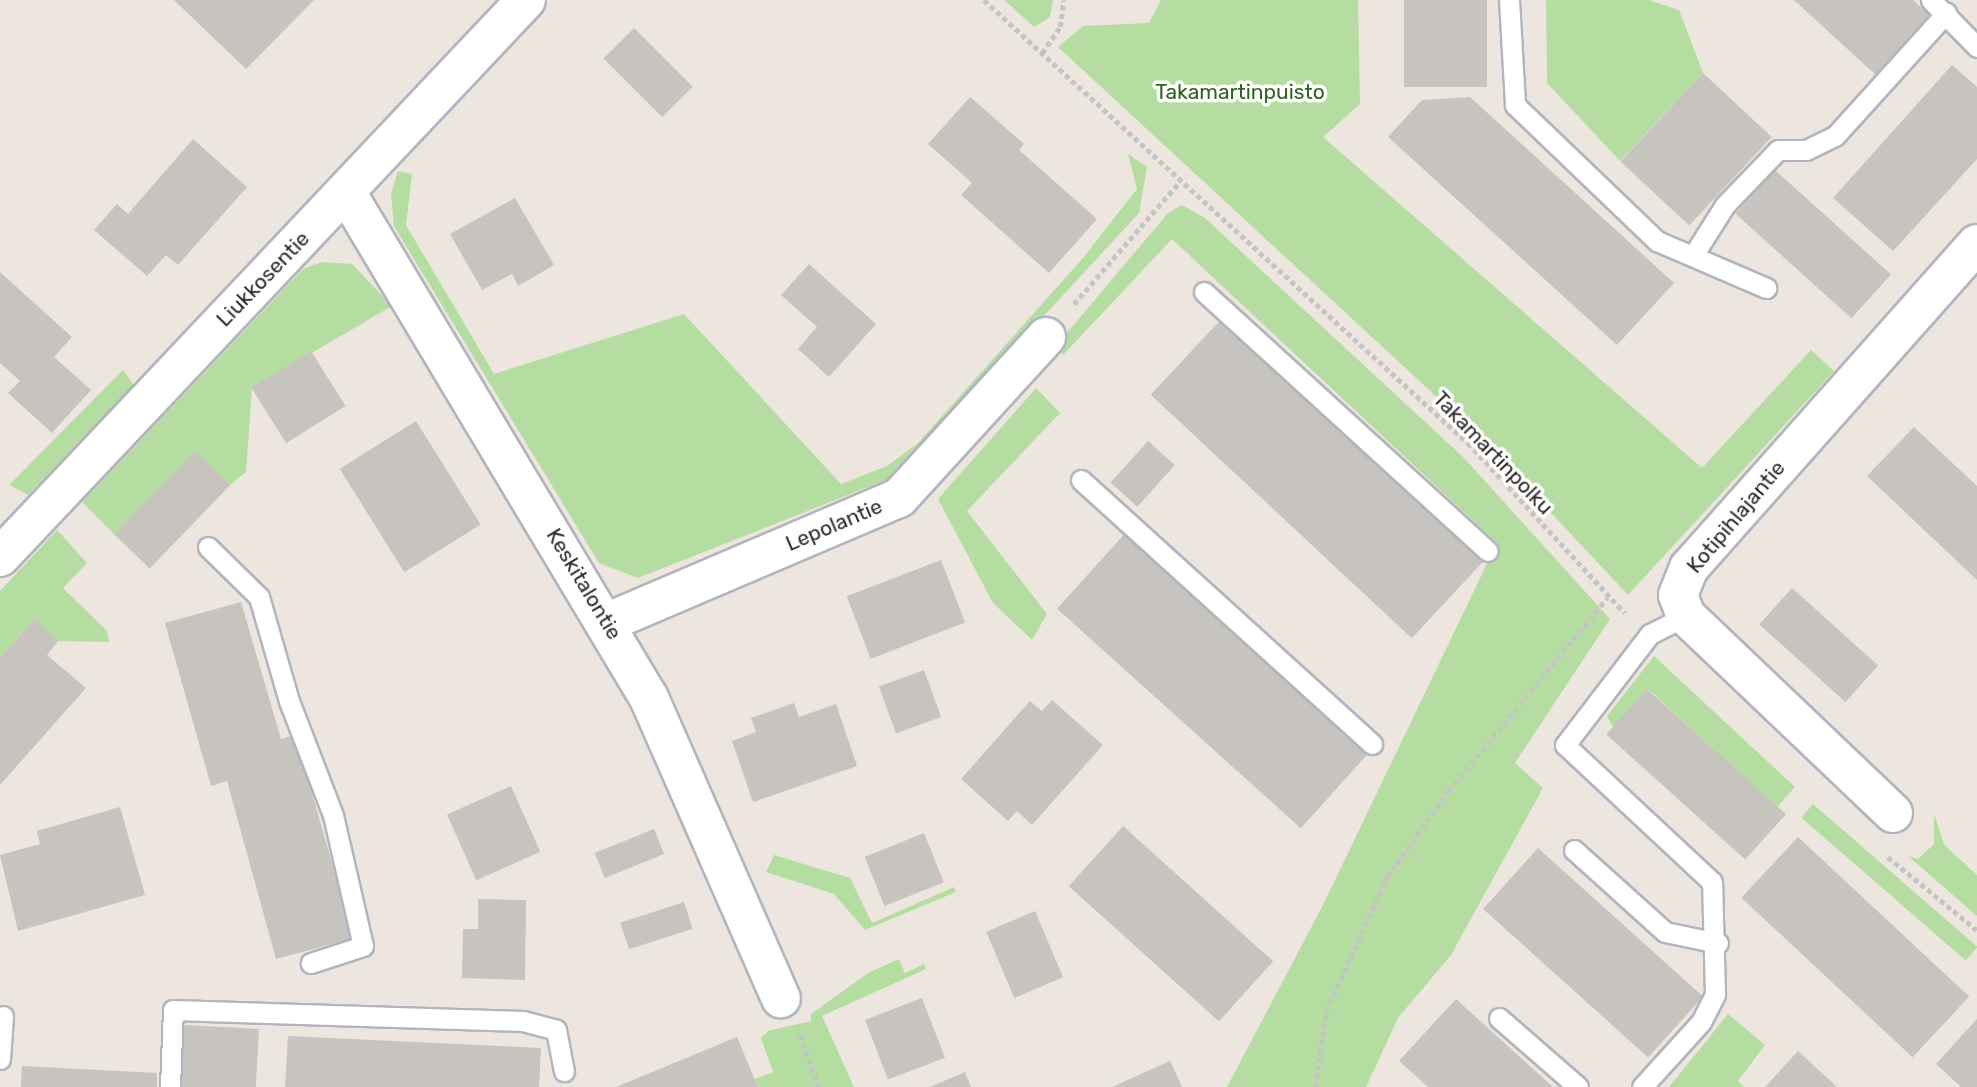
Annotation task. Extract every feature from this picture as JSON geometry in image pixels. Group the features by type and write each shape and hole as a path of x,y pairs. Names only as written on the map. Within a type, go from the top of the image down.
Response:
{"street":[{"name":"Liukkosentie","path":"0,557 526,0"},
{"name":"Keskitalontie","path":"346,192 608,622 649,698 781,998"},
{"name":"Kotipihlajantie","path":"1686,616 1678,595 1689,568 1977,244"},
{"name":"Lepolantie","path":"608,622 899,498 1046,337"},
{"path":"1686,616 1893,813"}],"lane":[{"path":"1509,0 1515,105 1657,241 1694,254 1766,288"},
{"path":"1694,254 1726,205 1778,150 1806,150 1835,136 1939,7 1977,47"},
{"path":"1204,292 1488,551"},
{"path":"1081,480 1372,744"},
{"path":"208,547 260,597 289,701 333,815 363,946 311,963"},
{"path":"1642,1087 1701,1023 1715,995 1718,943 1712,883 1565,745 1650,634 1686,616"},
{"path":"1574,850 1665,932 1718,943"},
{"path":"170,1087 173,1010 523,1021 556,1030 567,1075"},
{"path":"0,1059 3,1016"},
{"path":"1500,1018 1578,1087"}],"path":[{"name":"Takamartinpolku","path":"984,0 1468,443 1607,598 1650,634"},
{"path":"1042,53 1060,27 1064,0"},
{"path":"1046,337 1180,181"},
{"path":"1315,1087 1326,1011 1387,877 1449,790 1607,598"},
{"path":"1879,848 1977,930"},
{"path":"781,998 819,1087"}],"green space":[{"path":"1004,0 1053,0 1050,17 1034,27"},
{"name":"Takamartinpuisto","path":"1161,0 1358,0 1360,104 1323,137 1702,468 1811,350 1834,371 1628,595 1479,436 1058,47 1083,26 1149,23"},
{"path":"1546,0 1649,0 1679,10 1703,73 1620,161 1547,83"},
{"path":"1128,154 1147,167 1139,213 896,476 638,578 599,563 394,226 391,194 398,171 412,174 406,225 494,374 684,314 841,484 887,466 918,443 1083,258 1137,189"},
{"path":"1182,205 1205,218 1464,458 1610,619 1515,763 1543,788 1451,955 1398,1018 1366,1087 1227,1087 1323,905 1497,543 1172,239 1063,355 1056,346 1168,213"},
{"path":"322,262 352,264 392,306 252,388 246,472 230,485 195,452 115,535 82,502 303,269"},
{"path":"123,370 134,385 28,495 9,485"},
{"path":"1036,388 1060,413 967,511 1047,614 1032,640 993,603 938,499"},
{"path":"57,530 87,563 63,588 107,631 109,642 58,641 33,620 0,658 0,591"},
{"path":"1654,656 1795,787 1777,807 1648,689 1613,727 1607,716"},
{"path":"1813,804 1977,947 1966,961 1801,818"},
{"path":"1934,813 1944,845 1977,875 1977,916 1908,856 1918,859 1934,844"},
{"path":"774,855 850,878 872,923 954,887 956,892 865,930 834,894 766,872"},
{"path":"899,959 905,973 924,964 926,969 822,1016 854,1087 758,1087 755,1079 773,1072 761,1038 768,1031 811,1021 811,1014 868,973"},
{"path":"1728,1014 1765,1045 1738,1081 1744,1087 1669,1087"}],"building":[{"path":"174,0 314,0 246,69"},
{"path":"1404,0 1487,0 1487,87 1404,87"},
{"path":"1794,0 1913,0 1933,18 1878,77"},
{"path":"634,28 693,87 662,117 604,58"},
{"path":"1952,65 1977,87 1977,159 1893,251 1833,198"},
{"path":"1703,73 1772,137 1689,226 1620,161"},
{"path":"970,97 1024,144 1019,150 1097,219 1049,273 961,195 972,183 928,144"},
{"path":"1470,97 1674,283 1617,345 1388,137 1422,100"},
{"path":"193,139 247,187 178,265 166,255 147,276 94,230 117,204 128,214"},
{"path":"1775,170 1891,274 1851,318 1736,214"},
{"path":"515,198 554,265 518,286 512,274 482,290 450,234"},
{"path":"809,264 876,324 829,377 798,349 817,327 781,295"},
{"path":"0,272 72,337 54,357 91,390 52,433 8,393 20,381 0,363"},
{"path":"1225,315 1486,558 1412,638 1151,395"},
{"path":"311,351 345,406 286,443 252,388"},
{"path":"416,421 481,524 404,572 340,469"},
{"path":"1914,427 1977,486 1977,580 1867,476"},
{"path":"1148,441 1175,465 1137,507 1111,483"},
{"path":"195,451 230,485 150,568 114,534"},
{"path":"1128,530 1372,749 1301,828 1057,609"},
{"path":"941,560 965,623 871,659 847,596"},
{"path":"1792,588 1878,666 1845,702 1759,624"},
{"path":"241,602 281,739 295,735 354,938 276,959 227,781 211,786 165,623"},
{"path":"34,619 58,641 47,655 86,688 0,785 0,658"},
{"path":"924,670 941,717 896,733 879,686"},
{"path":"1647,689 1786,814 1745,859 1606,734"},
{"path":"1052,700 1103,745 1032,825 1017,811 1008,821 961,779 1030,701 1042,711"},
{"path":"794,703 799,717 836,704 857,766 753,802 732,741 756,732 751,718"},
{"path":"511,786 540,852 476,880 447,814"},
{"path":"120,807 145,895 18,931 0,855 40,844 37,831"},
{"path":"1123,826 1273,961 1219,1021 1069,886"},
{"path":"654,829 664,854 605,878 595,853"},
{"path":"924,833 944,882 885,906 865,857"},
{"path":"1798,837 1969,997 1913,1057 1741,898"},
{"path":"1538,848 1703,997 1648,1057 1483,909"},
{"path":"478,899 526,900 525,980 462,978 463,929 478,929"},
{"path":"684,902 693,929 629,949 620,923"},
{"path":"1035,911 1063,977 1014,998 986,932"},
{"path":"922,998 945,1058 888,1080 865,1020"},
{"path":"1456,999 1553,1087 1428,1087 1399,1061"},
{"path":"1977,1019 1977,1087 1961,1087 1936,1064"},
{"path":"184,1025 259,1029 256,1087 181,1087"},
{"path":"288,1036 541,1048 539,1087 285,1087"},
{"path":"737,1037 758,1087 616,1087"},
{"path":"1798,1051 1837,1087 1765,1087"},
{"path":"1170,1061 1182,1087 1112,1087"},
{"path":"22,1066 157,1073 157,1087 21,1087"},
{"path":"965,1072 971,1087 930,1087"}]}
